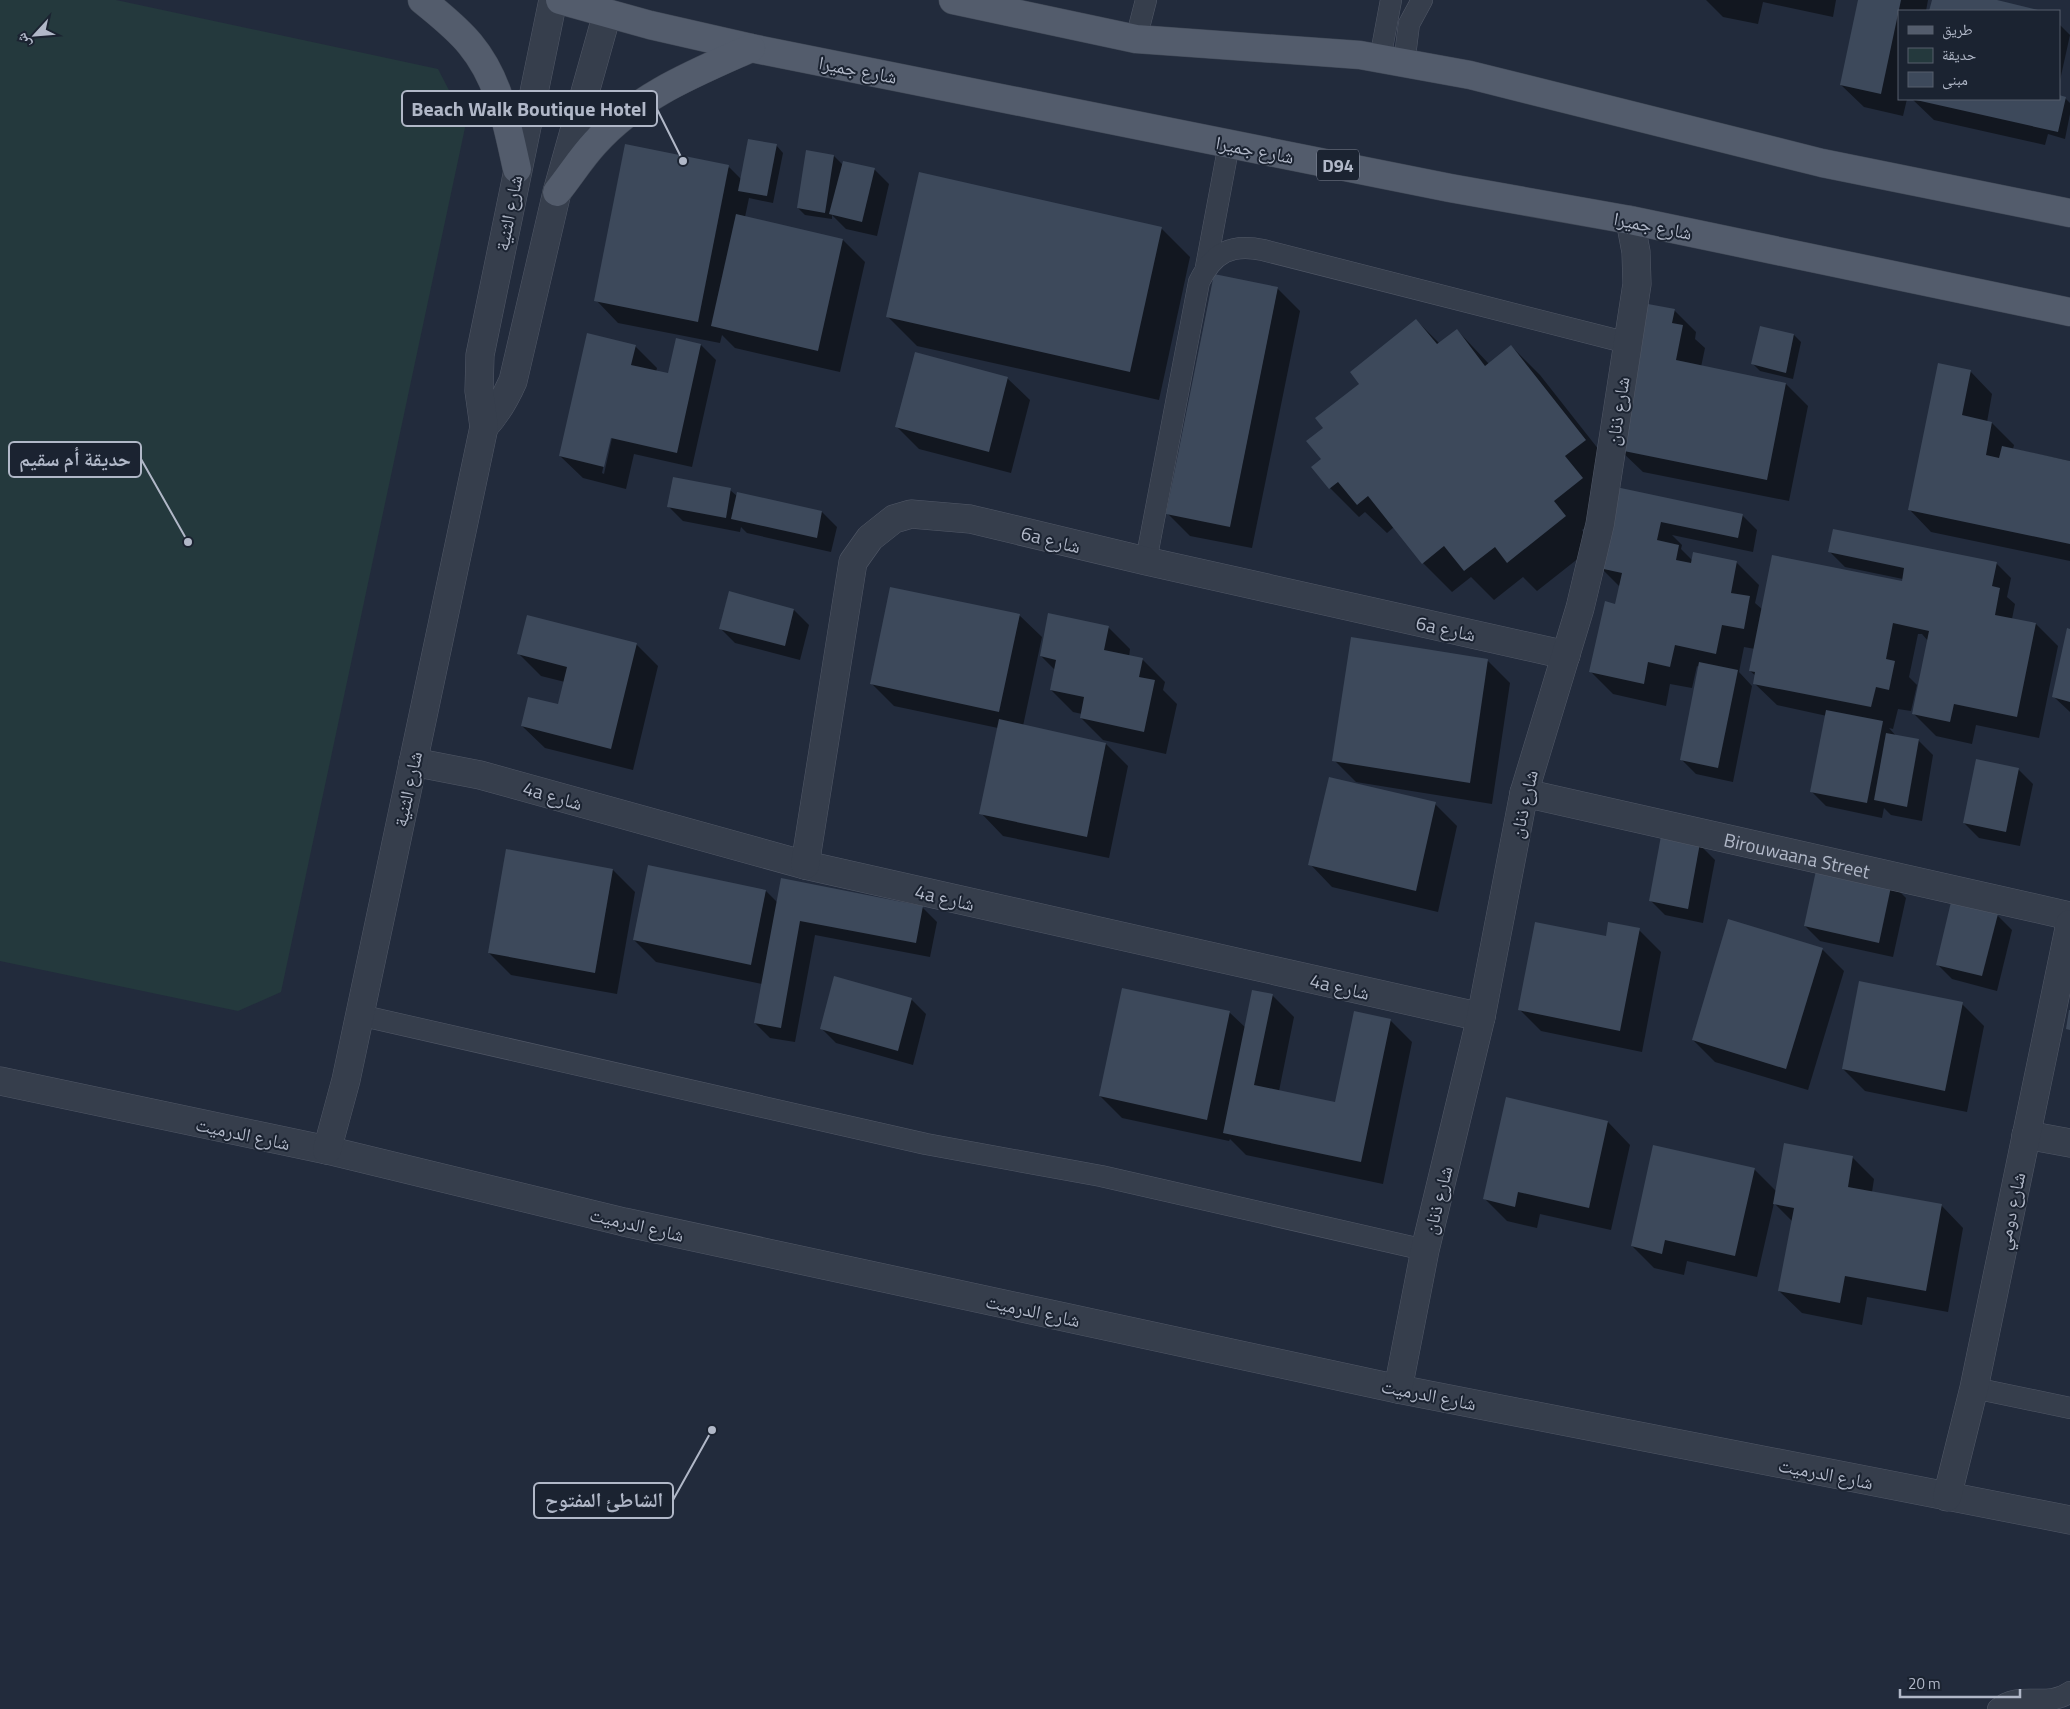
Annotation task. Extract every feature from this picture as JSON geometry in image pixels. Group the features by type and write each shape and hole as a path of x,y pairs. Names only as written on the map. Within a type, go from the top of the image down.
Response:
{"main road":[{"path":"422,0 455,28 471,45 484,64 503,106 517,169"},
{"name":"شارع جميرا","path":"560,0 607,14 751,48 1450,188 1630,220 2070,312"},
{"path":"953,0 1136,39 1360,56 1500,82 1822,163 2070,213"},
{"path":"558,192 595,143 627,113 654,94 682,78 751,48"}],"street":[{"name":"شارع الثنية","path":"327,1150 346,1080 484,427 479,391 480,355 553,0"},
{"name":"شارع الثنية","path":"484,427 506,398 513,381 558,192 607,14"},
{"name":"شارع ذنان","path":"1398,1388 1425,1250 1481,1017 1524,793 1566,655 1600,524 1637,284 1636,252 1630,220"},
{"name":"6a شارع","path":"804,866 853,562 870,538 894,519 911,514 970,519 1146,562 1566,655"},
{"name":"4a شارع","path":"413,762 480,775 804,866 1481,1017"},
{"name":"Birouwaana Street","path":"1524,793 2070,916"},
{"name":"شارع دومي","path":"1947,1497 1974,1388 2070,924"},
{"name":"شارع الدرميت","path":"0,1081 327,1150 624,1222 1398,1388 2070,1520"},
{"path":"2026,1135 2070,1144"}],"lane":[{"path":"1136,39 1146,0"},
{"path":"1391,0 1392,62"},
{"path":"1392,62 1422,0"},
{"path":"1206,268 1229,144"},
{"path":"1146,562 1199,282 1206,268 1217,256 1232,249 1248,246 1628,343"},
{"path":"359,1015 926,1144 1101,1176 1425,1250"},
{"path":"1974,1388 2070,1408"},
{"path":"1998,1709 2006,1702 2017,1701 2037,1706 2047,1705 2058,1702 2070,1692"}],"green space":[{"path":"0,0 116,0 438,69 466,123 281,992 238,1011 0,961"}],"building":[{"path":"1858,0 1901,0 1881,94 1840,85"},
{"path":"1932,0 1997,0 2038,10 1929,10"},
{"path":"2060,95 2066,97 2058,132 1916,100 2060,100"},
{"path":"748,139 777,144 767,196 738,191"},
{"path":"625,144 729,165 698,322 594,301"},
{"path":"806,150 834,155 825,213 797,208"},
{"path":"843,161 875,168 862,222 829,214"},
{"path":"919,172 1162,227 1130,372 886,317"},
{"path":"736,214 843,239 818,351 711,326"},
{"path":"1214,274 1278,287 1230,527 1166,514"},
{"path":"1648,304 1675,309 1672,323 1683,325 1676,360 1786,383 1767,480 1619,450"},
{"path":"1416,319 1437,344 1457,329 1485,366 1511,345 1586,440 1565,456 1583,478 1554,501 1566,516 1507,563 1495,547 1464,571 1444,546 1422,564 1368,496 1357,505 1338,482 1329,489 1311,467 1321,459 1306,441 1323,428 1315,418 1359,384 1350,372"},
{"path":"1760,326 1794,334 1786,373 1751,364"},
{"path":"587,333 636,345 631,365 668,373 676,338 701,344 677,453 611,438 604,467 559,456"},
{"path":"915,352 1008,377 989,452 895,427"},
{"path":"1938,363 1971,370 1962,415 1992,422 1986,455 1999,458 2002,446 2070,461 2070,544 1908,510"},
{"path":"673,477 731,488 726,518 667,507"},
{"path":"1616,487 1743,514 1738,538 1661,522 1657,540 1679,545 1676,560 1691,563 1693,552 1737,561 1731,593 1750,596 1744,629 1722,625 1716,654 1675,645 1670,667 1648,662 1644,684 1589,672 1605,601 1615,604 1622,573 1599,568"},
{"path":"737,492 822,511 817,538 731,519"},
{"path":"1833,529 1997,562 1992,586 2000,588 1995,615 2036,623 2017,717 1954,704 1950,722 1912,714 1929,631 1893,623 1886,659 1895,661 1889,690 1876,687 1871,707 1753,684 1755,672 1749,671 1772,555 1902,581 1904,568 1828,552"},
{"path":"890,587 1020,614 999,712 870,684"},
{"path":"729,591 794,609 785,646 719,629"},
{"path":"1048,613 1109,626 1104,650 1143,658 1139,677 1155,680 1144,732 1080,718 1084,697 1050,690 1056,660 1040,656"},
{"path":"527,615 637,643 611,749 521,726 528,697 558,704 567,667 517,654"},
{"path":"2067,628 2070,629 2070,702 2052,697"},
{"path":"1351,637 1488,659 1470,783 1332,761"},
{"path":"1699,662 1738,670 1718,768 1680,760"},
{"path":"1826,710 1883,721 1867,803 1810,792"},
{"path":"999,719 1106,743 1087,837 979,814"},
{"path":"1886,733 1919,739 1907,807 1874,800"},
{"path":"1976,759 2019,768 2006,832 1963,823"},
{"path":"1329,777 1436,802 1416,891 1308,865"},
{"path":"1661,836 1700,843 1688,909 1649,901"},
{"path":"506,849 613,869 595,973 488,953"},
{"path":"648,865 766,890 751,965 633,940"},
{"path":"1817,866 1892,882 1879,943 1804,926"},
{"path":"781,878 923,906 916,943 800,921 781,1028 754,1023"},
{"path":"1951,902 1998,914 1982,976 1936,965"},
{"path":"1728,919 1823,948 1786,1069 1692,1040"},
{"path":"1535,922 1606,936 1608,922 1640,928 1620,1031 1518,1010"},
{"path":"834,976 912,998 898,1051 820,1029"},
{"path":"1859,981 1963,1002 1945,1091 1842,1069"},
{"path":"1122,988 1230,1011 1207,1120 1099,1096"},
{"path":"1252,990 1273,994 1254,1085 1335,1102 1354,1011 1391,1019 1361,1162 1223,1133"},
{"path":"2070,1010 2070,1030 2066,1029"},
{"path":"1506,1097 1608,1121 1589,1208 1518,1192 1515,1207 1483,1199"},
{"path":"1784,1143 1853,1156 1848,1187 1942,1204 1926,1291 1845,1276 1840,1303 1778,1291 1794,1208 1773,1204"},
{"path":"1653,1145 1755,1168 1735,1256 1665,1240 1662,1254 1631,1246"}],"place":[{"name":"Beach Walk Boutique Hotel","path":"683,161"},
{"name":"حديقة أم سقيم","path":"188,542"},
{"name":"الشاطئ المفتوح","path":"712,1430"}]}
